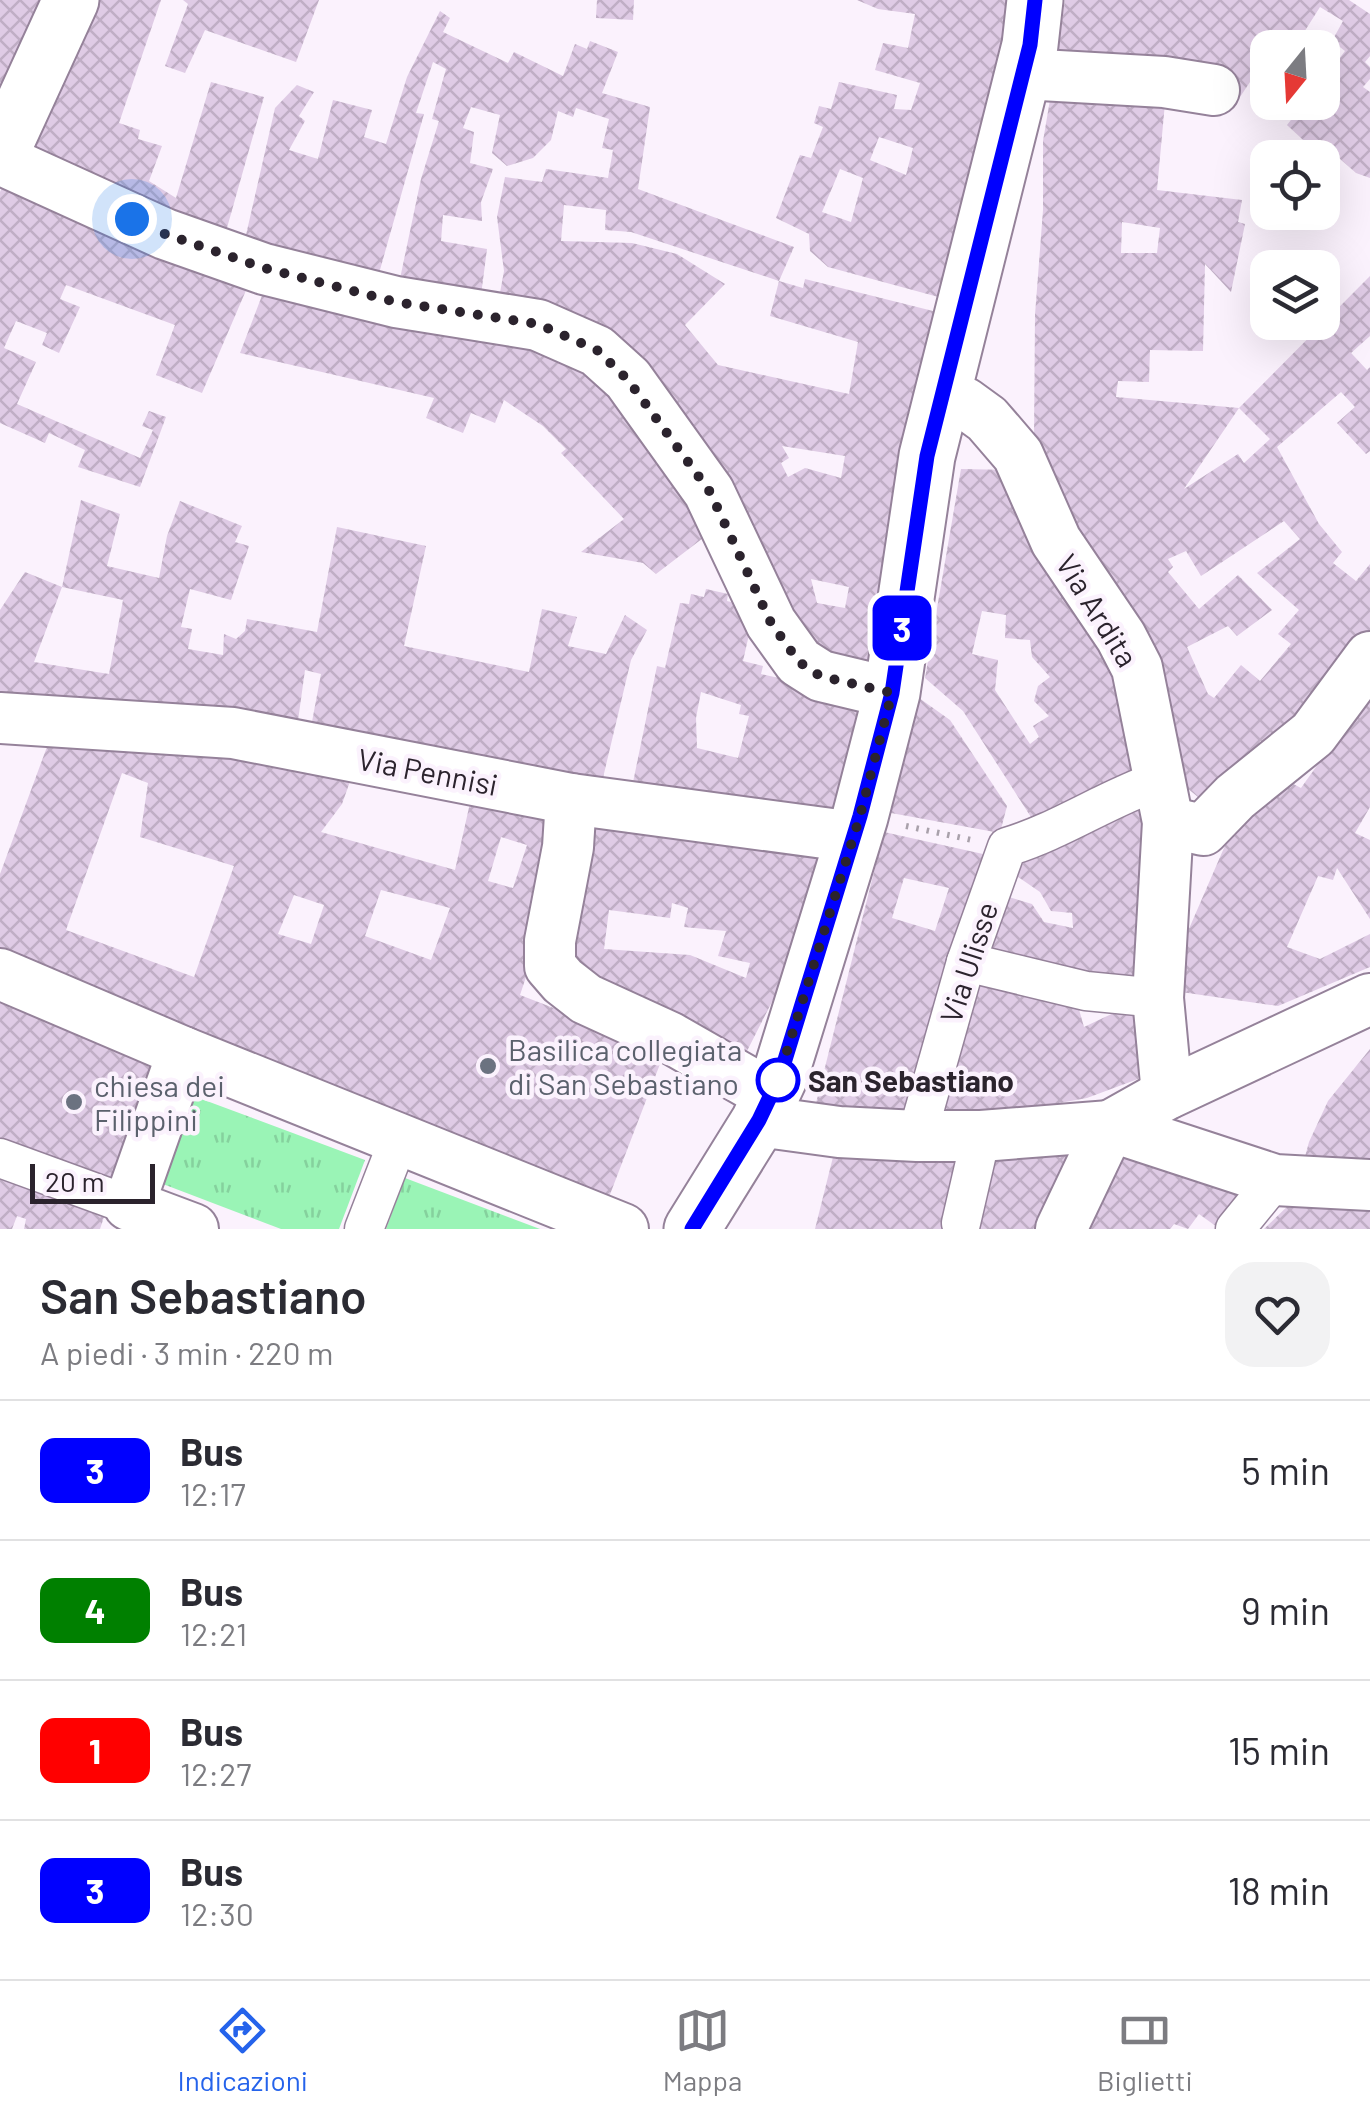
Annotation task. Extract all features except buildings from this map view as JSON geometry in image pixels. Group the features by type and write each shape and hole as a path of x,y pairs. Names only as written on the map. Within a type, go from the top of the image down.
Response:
{"street":[{"path":"71,0 0,157 165,234 264,268 396,302 538,324 597,350 628,380 710,492 771,623 799,662 820,676 892,693"},
{"path":"692,1229 770,1098 857,826 892,693 927,456 1022,74 1036,0"},
{"path":"1022,74 1164,82 1214,90"},
{"name":"Via Ardita","path":"944,396 964,402 987,420 1018,455 1056,541 1122,637 1138,668 1156,790 1158,998 1167,1094"},
{"path":"1007,848 1038,838 1110,799 1156,790 1203,830 1235,797 1312,734 1370,657"},
{"name":"Via Pennisi","path":"0,718 234,734 572,799 857,826"},
{"path":"572,799 568,848 550,941 550,966 563,982 586,999 670,1037 770,1098 839,1132 917,1136 1096,1135 1278,1186 1370,1185"},
{"name":"Via Ulisse","path":"917,1136 966,962 1007,848"},
{"path":"966,962 1086,992 1158,998"},
{"path":"0,974 623,1229"},
{"path":"1062,1229 1096,1135 1167,1094 1370,999"},
{"path":"122,1212 175,1048"},
{"path":"961,1222 981,1136"},
{"path":"364,1229 399,1138"},
{"path":"0,1158 122,1212 192,1229"},
{"path":"1234,1229 1278,1186"}],"path":[{"path":"857,826 1007,848"}],"green space":[{"path":"188,1094 365,1160 339,1229 281,1229 155,1181"},
{"path":"405,1178 540,1229 386,1229"}],"bus line":[{"name":"3","path":"692,1229 772,1096 806,1000 860,816 892,693 927,456 1030,45 1035,0"}],"place":[{"name":"Basilica collegiata di San Sebastiano","path":"488,1066"},
{"name":"San Sebastiano","path":"778,1080"},
{"name":"chiesa dei Filippini","path":"74,1102"}],"route":[{"path":"132,219 264,268 396,302 538,324 597,350 628,380 710,492 771,623 799,662 820,676 892,693 806,1000 778,1080"}]}
